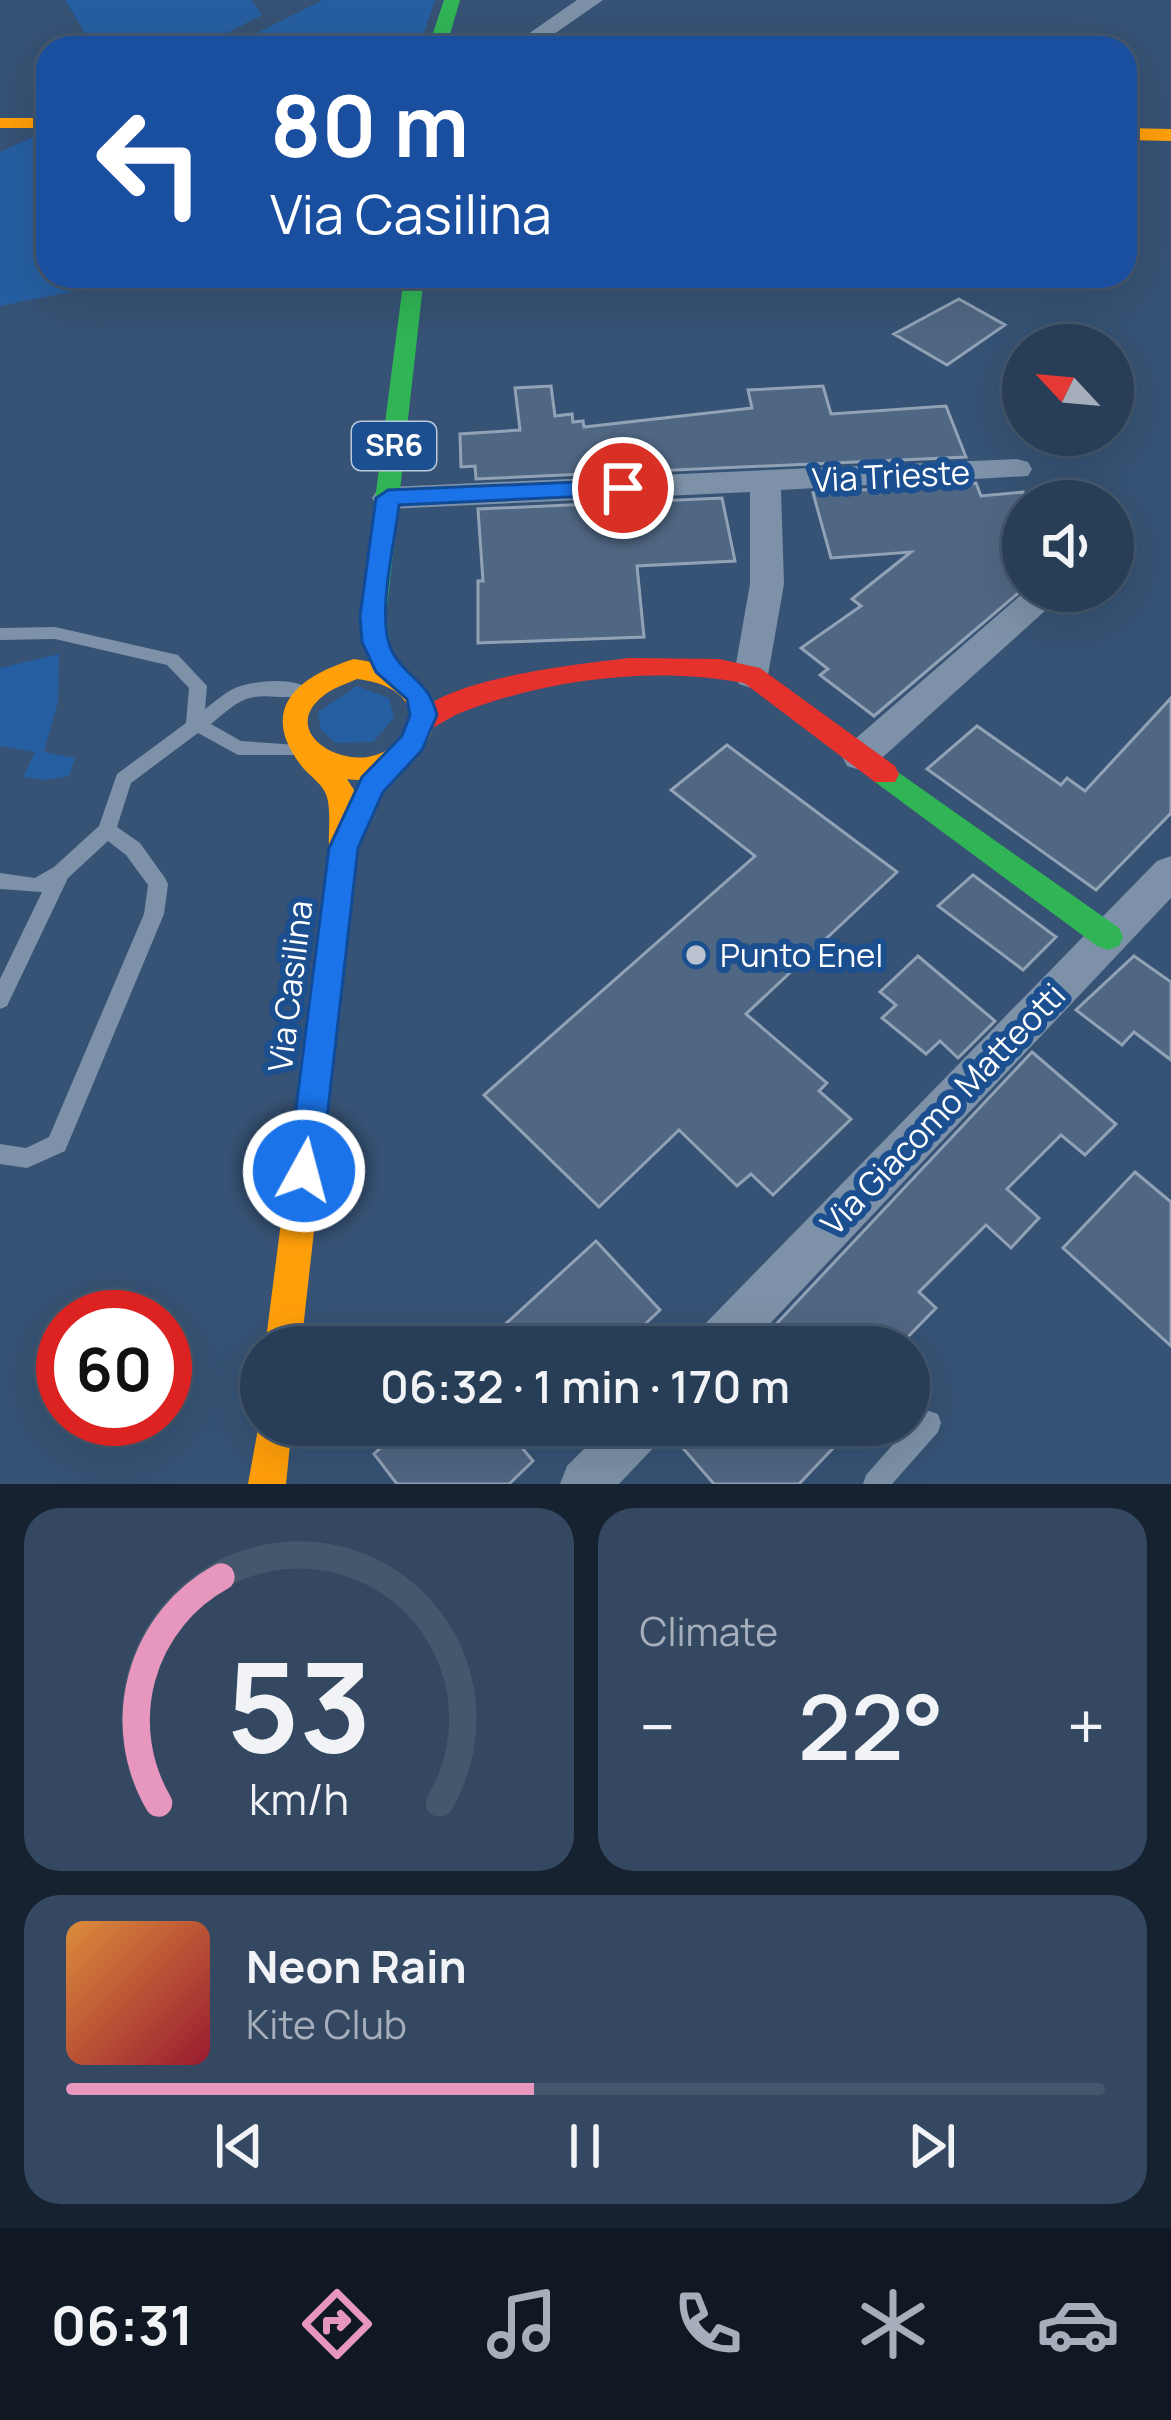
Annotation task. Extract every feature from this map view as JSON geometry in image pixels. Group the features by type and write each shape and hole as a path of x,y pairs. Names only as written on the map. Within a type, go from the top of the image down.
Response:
{"main road":[{"path":"0,123 36,123"},
{"name":"SR6","path":"413,288 373,616 379,652 422,701 423,722"},
{"name":"SR6","path":"314,685 357,650 373,616"},
{"path":"400,677 354,669 314,685 297,702 292,723 305,753 347,769 393,759 413,742 423,722 460,697 544,678 657,668 752,675 1108,937"},
{"name":"Via Casilina","path":"287,1326 344,848 340,790 305,753"},
{"name":"Via Casilina","path":"344,848 365,797 393,759"},
{"path":"267,1484 272,1446"}],"street":[{"path":"543,36 592,0"},
{"name":"Via Trieste","path":"388,498 1018,469"},
{"name":"Via Trieste","path":"752,675 769,562 764,483"},
{"path":"860,756 1023,612"},
{"path":"400,677 460,697"},
{"name":"Via Giacomo Matteotti","path":"736,1326 1171,872"},
{"path":"586,1484 622,1446"}],"lane":[{"path":"0,634 55,633 172,660 198,686 195,723"},
{"path":"0,881 37,886 61,873 107,830 123,778 237,695 314,685"},
{"path":"195,723 238,748 305,753"},
{"path":"0,1154 26,1159 56,1144 154,914 158,884 133,849 107,830"},
{"path":"0,1000 61,873"},
{"path":"874,1484 908,1446"}],"shaded area":[{"path":"65,0 251,0 262,15 221,36 87,36"},
{"path":"323,0 435,0 423,36 251,36"},
{"path":"36,136 36,288 90,288 0,306 0,152"},
{"path":"59,654 58,702 44,752 75,758 69,776 23,777 35,752 0,746 0,668"},
{"path":"357,686 389,698 394,718 373,742 336,743 321,730 318,712"}],"building":[{"path":"959,299 1003,324 947,365 894,334"},
{"path":"551,386 555,416 572,414 573,422 583,421 584,427 752,408 748,390 823,386 831,414 946,406 966,457 476,479 475,466 461,467 460,434 520,430 515,388"},
{"path":"976,483 981,496 1002,494 1002,607 874,716 820,675 828,669 801,648 861,606 852,599 911,552 831,558 813,493"},
{"path":"722,498 735,561 637,566 644,637 478,643 478,581 483,581 478,509"},
{"path":"1171,698 1171,813 1096,890 927,769 977,726 1061,785 1067,778 1085,791"},
{"path":"727,745 897,872 746,1014 827,1083 819,1091 851,1119 773,1195 751,1174 737,1186 679,1130 599,1207 484,1095 755,856 671,790"},
{"path":"973,875 1056,937 1023,970 938,906"},
{"path":"918,956 995,1021 958,1058 940,1041 926,1054 882,1018 896,1005 880,992"},
{"path":"1134,956 1171,982 1171,1060 1134,1032 1122,1045 1076,1010"},
{"path":"1032,1052 1116,1124 1085,1155 1061,1135 1007,1189 1039,1218 1011,1248 986,1225 919,1292 936,1308 918,1326 774,1326"},
{"path":"1135,1172 1171,1202 1171,1346 1063,1248"},
{"path":"596,1241 660,1310 643,1326 503,1326"},
{"path":"383,1446 520,1446 533,1461 509,1484 397,1484 374,1454"},
{"path":"681,1446 835,1446 799,1484 714,1484"}],"traffic: fast":[{"path":"441,36 452,0"},
{"path":"396,675 378,652 373,616 413,288"},
{"path":"885,774 1108,937"}],"traffic: slow":[{"path":"0,123 36,123"},
{"path":"1137,134 1171,135"},
{"path":"354,669 398,680 419,698 423,710 412,741 387,763 358,770 331,766 308,752 295,733 295,711 314,688 354,669"},
{"path":"286,1326 343,848 340,790 308,755"},
{"path":"267,1484 272,1446"}],"traffic: jam":[{"path":"423,722 450,705 532,680 630,668 719,669 751,675 885,774"}],"place":[{"name":"Punto Enel","path":"696,955"}],"route":[{"path":"304,1171 344,848 372,785 413,742 424,715 419,695 386,665 375,642 373,616 388,498 623,488"}]}
